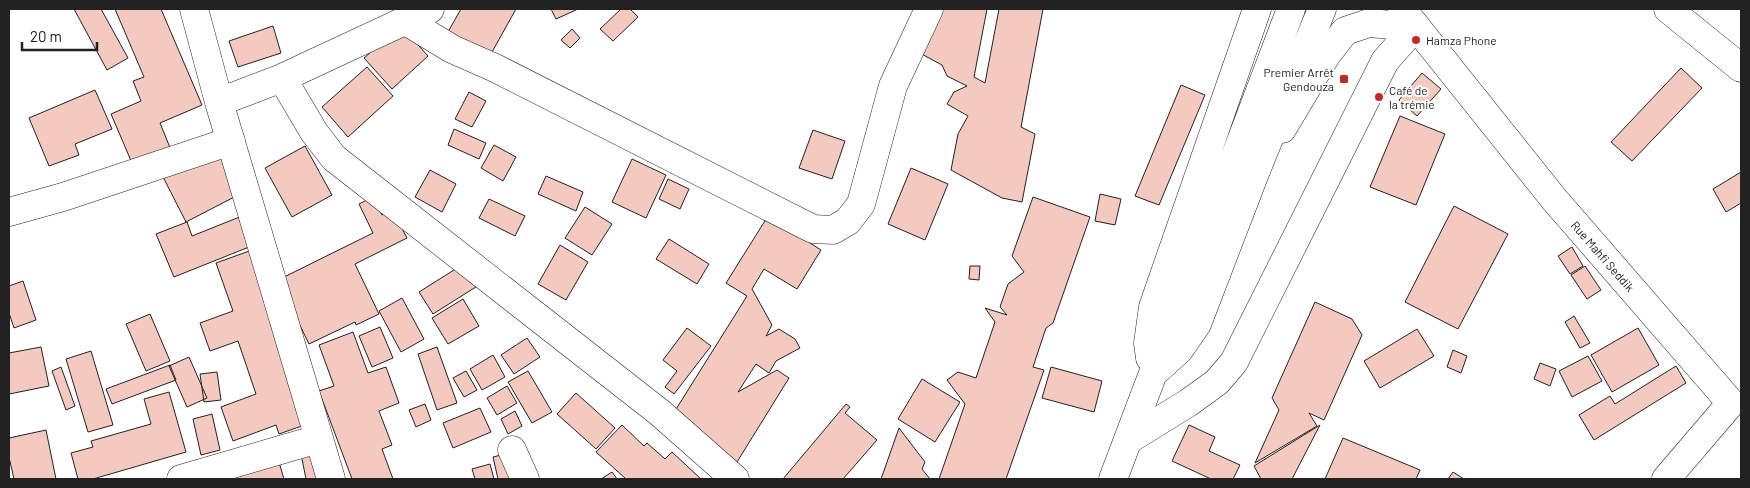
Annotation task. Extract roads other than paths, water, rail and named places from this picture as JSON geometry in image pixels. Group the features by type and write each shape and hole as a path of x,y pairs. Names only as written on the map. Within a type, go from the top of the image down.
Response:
{"street":[{"path":"194,9 230,141 331,479"},
{"path":"219,102 282,78 430,9"},
{"path":"406,21 452,49 495,68 813,229 833,230 848,221 861,204 893,86 929,9"},
{"path":"1152,375 1148,343 1153,307 1256,9"},
{"path":"1113,479 1291,9"},
{"path":"1152,375 1179,350 1197,324 1255,173 1322,9"},
{"path":"1668,9 1741,68"},
{"path":"1255,173 1327,54 1345,31 1369,23 1408,18"},
{"path":"1128,440 1188,403 1217,382 1234,362 1408,18"},
{"name":"Rue Mahfi Seddik","path":"1408,18 1554,199 1736,399 1666,479"},
{"path":"282,78 314,132 334,158 659,412 735,479"},
{"path":"9,212 63,197 230,141"},
{"path":"181,479 318,439"},
{"path":"512,450 525,479"}],"place":[{"name":"Hamza Phone","path":"1416,40"},
{"name":"Premier Arrêt Gendouza","path":"1344,79"},
{"name":"Café de la trémie","path":"1379,97"}]}
